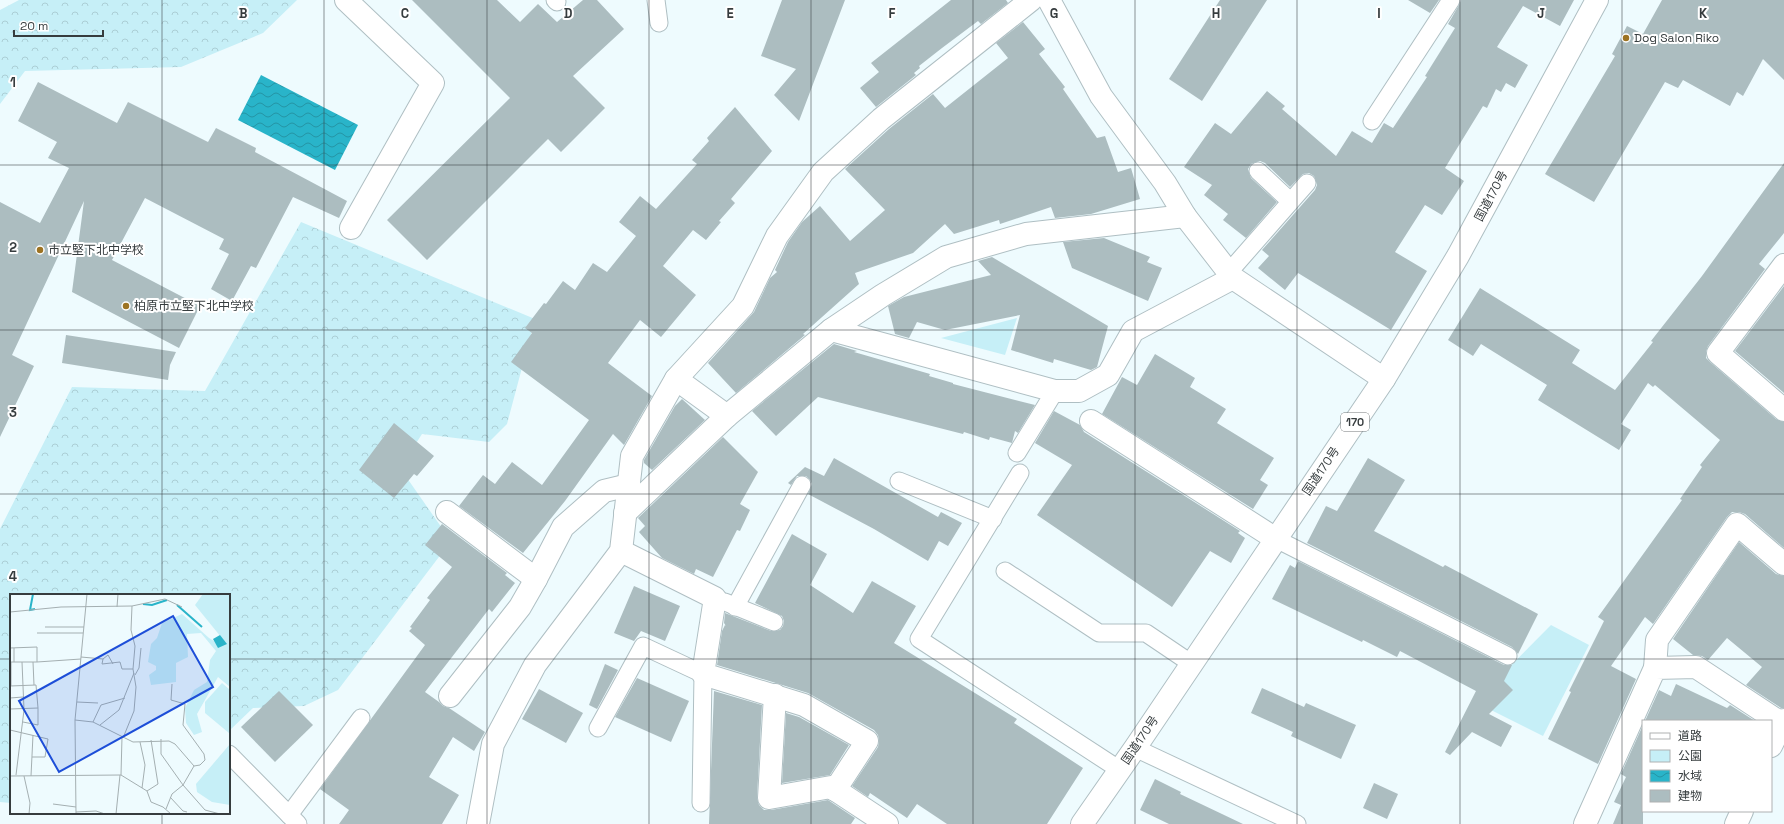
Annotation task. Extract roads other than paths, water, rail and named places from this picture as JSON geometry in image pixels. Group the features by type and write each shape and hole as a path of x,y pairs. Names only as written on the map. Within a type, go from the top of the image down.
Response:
{"main road":[{"path":"346,0 433,83 351,228"},
{"name":"国道170号","path":"1082,824 1384,379 1458,256 1597,0"},
{"path":"478,824 493,744 535,664 621,551 632,456 676,379 743,306 777,236 823,172 881,119 1046,1 1101,96 1166,184 1185,216 1231,275 1384,379"},
{"path":"625,513 727,416 831,330 883,295 946,257 1026,234 1185,216"},
{"path":"1784,265 1718,353 1784,410"},
{"path":"831,330 1055,391 1080,391 1108,375 1132,332 1231,275"},
{"path":"676,379 727,416"},
{"path":"1091,421 1276,538"},
{"path":"450,696 520,607 563,527 604,491 629,485"},
{"path":"447,512 536,579"},
{"path":"1585,824 1655,668 1658,640 1736,524 1784,564"},
{"path":"621,551 715,598 703,674 804,705 867,741 835,790"},
{"path":"1655,668 1696,667 1783,723 1772,744"},
{"path":"774,695 768,798 831,787 887,824"},
{"path":"1736,824 1742,812"}],"lane":[{"path":"656,0 659,23"},
{"path":"1372,121 1451,0"},
{"path":"1258,171 1290,201"},
{"path":"1231,275 1290,201 1307,183"},
{"path":"1017,452 1055,391"},
{"path":"1020,473 919,639 1120,770"},
{"path":"899,481 993,519"},
{"path":"735,607 802,485"},
{"path":"1276,538 1508,656"},
{"path":"1005,571 1099,633 1146,633 1192,664"},
{"path":"715,598 774,622"},
{"path":"598,728 643,646 703,674 701,803"},
{"path":"230,755 294,819 361,718"},
{"path":"1135,748 1297,824"}],"water":[{"path":"261,75 358,125 335,170 238,120"}],"place":[{"name":"Dog Salon Riko","path":"1626,38"},
{"name":"市立堅下北中学校","path":"40,250"},
{"name":"柏原市立堅下北中学校","path":"126,306"}]}
